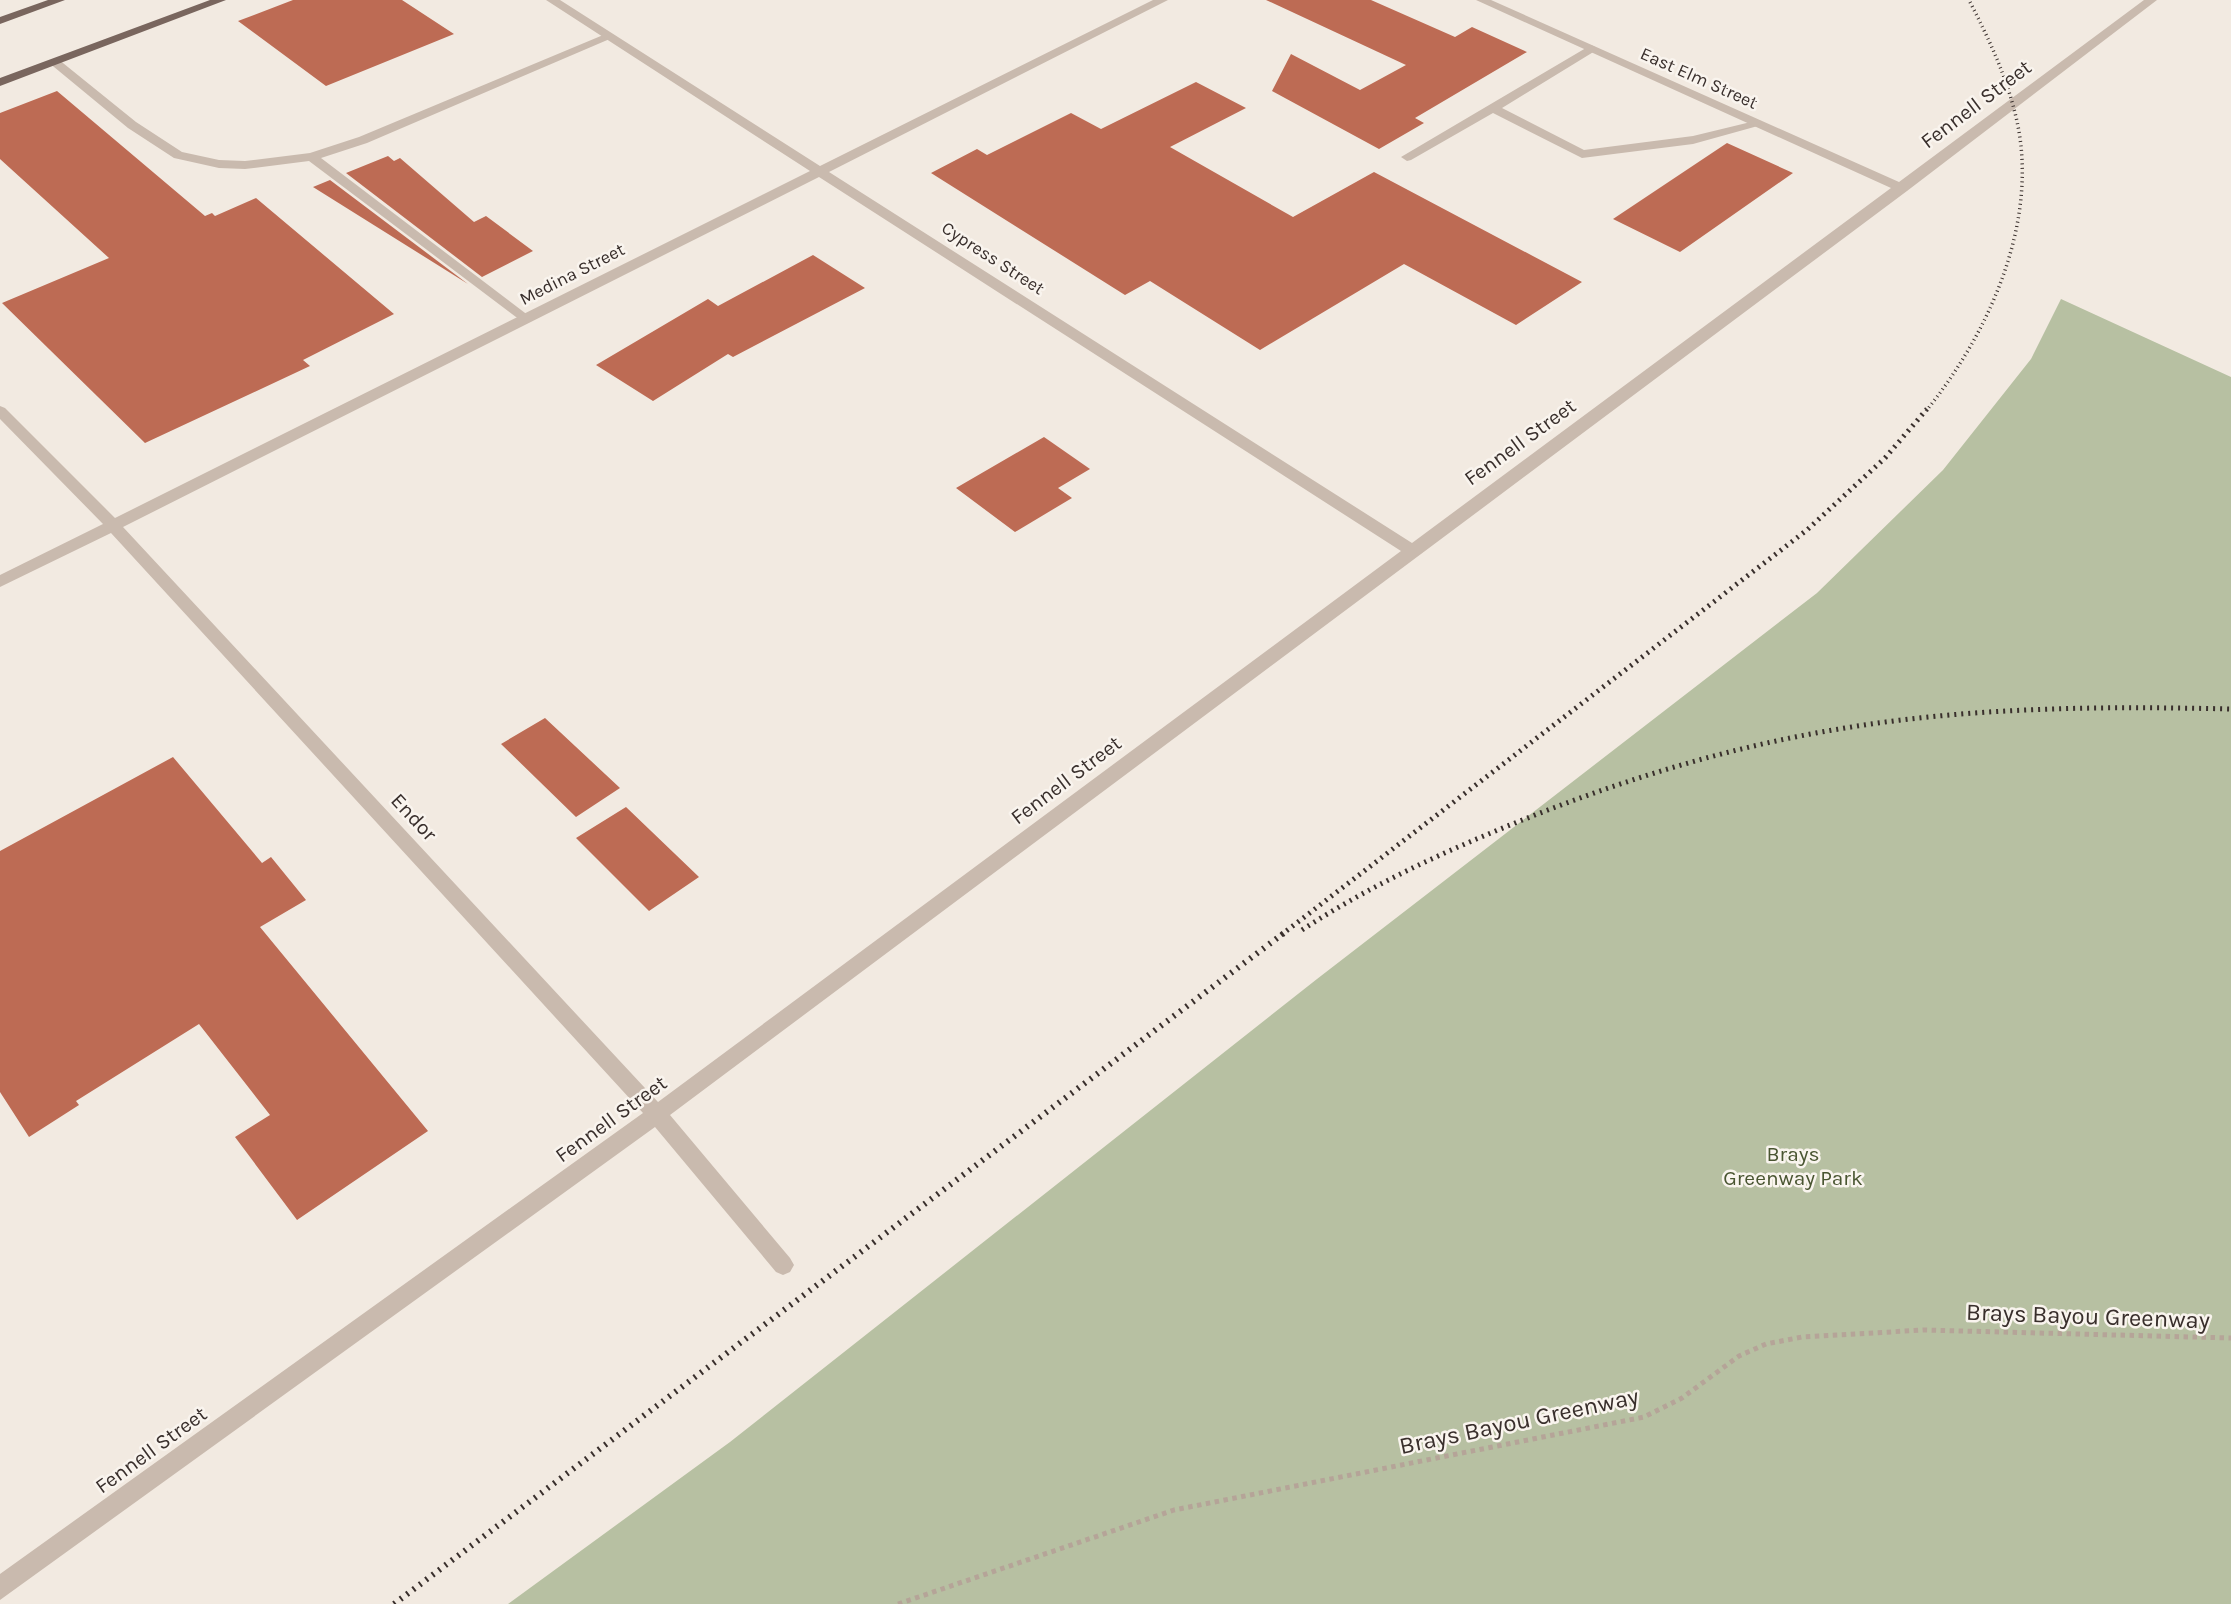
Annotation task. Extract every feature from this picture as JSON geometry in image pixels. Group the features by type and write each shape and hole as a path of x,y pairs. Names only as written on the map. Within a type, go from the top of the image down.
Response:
{"main road":[{"path":"0,21 59,0"},
{"path":"0,82 220,0"}],"street":[{"name":"Cypress Street","path":"552,0 1412,550"},
{"name":"Medina Street","path":"0,582 1162,0"},
{"name":"East Elm Street","path":"1482,0 1902,188"},
{"name":"Fennell Street","path":"0,1588 657,1114 2151,0"},
{"path":"54,62 132,125 178,155 219,164 245,165 312,157 363,140 608,36"},
{"path":"1407,157 1591,49"},
{"path":"1495,107 1500,113 1582,154 1693,140 1759,124"},
{"path":"312,157 524,320"},
{"name":"Endor","path":"0,411 113,525 657,1114 783,1265"}],"path":[{"name":"Brays Bayou Greenway","path":"898,1604 1174,1510 1644,1417 1682,1398 1739,1356 1766,1344 1802,1337 1924,1331 2231,1338"}],"green space":[{"name":"Brays Greenway Park","path":"2061,299 2231,377 2231,1604 508,1604 730,1442 1317,979 1817,593 1943,470 2031,359"}],"building":[{"path":"293,0 402,0 454,34 326,86 238,21"},
{"path":"1266,0 1371,0 1455,37 1472,27 1527,52 1415,118 1424,123 1379,149 1272,91 1291,54 1360,90 1406,65"},
{"path":"1196,82 1246,108 1170,147 1293,217 1374,172 1582,282 1516,325 1404,264 1260,350 1150,281 1125,295 931,173 977,149 987,155 1071,113 1101,129"},
{"path":"57,91 205,216 212,213 215,216 256,198 394,314 303,360 310,366 145,443 2,303 109,258 0,159 0,113"},
{"path":"1727,143 1793,173 1680,252 1613,219"},
{"path":"388,156 394,161 400,158 474,222 486,216 533,251 482,277 346,173"},
{"path":"330,180 468,284 313,187"},
{"path":"813,255 865,288 733,357 728,354 653,401 596,365 708,299 718,306"},
{"path":"1044,437 1090,469 1058,488 1072,498 1015,532 956,488"},
{"path":"545,718 620,788 576,817 501,744"},
{"path":"173,757 262,863 271,857 306,900 260,927 428,1131 297,1220 235,1137 270,1115 199,1024 76,1101 79,1105 29,1137 0,1092 0,851"},
{"path":"626,807 699,877 649,911 576,838"}],"railway":[{"path":"1926,411 1971,346 1989,309 2005,271 2016,232 2021,192 2022,152 2015,113 1995,55 1969,0"},
{"path":"1281,935 1807,530 1885,458 1927,409"},
{"path":"1302,930 1406,871 1515,823 1636,779 1761,744 1893,721 1989,712 2086,708 2231,709"},
{"path":"394,1604 1284,933"}]}
